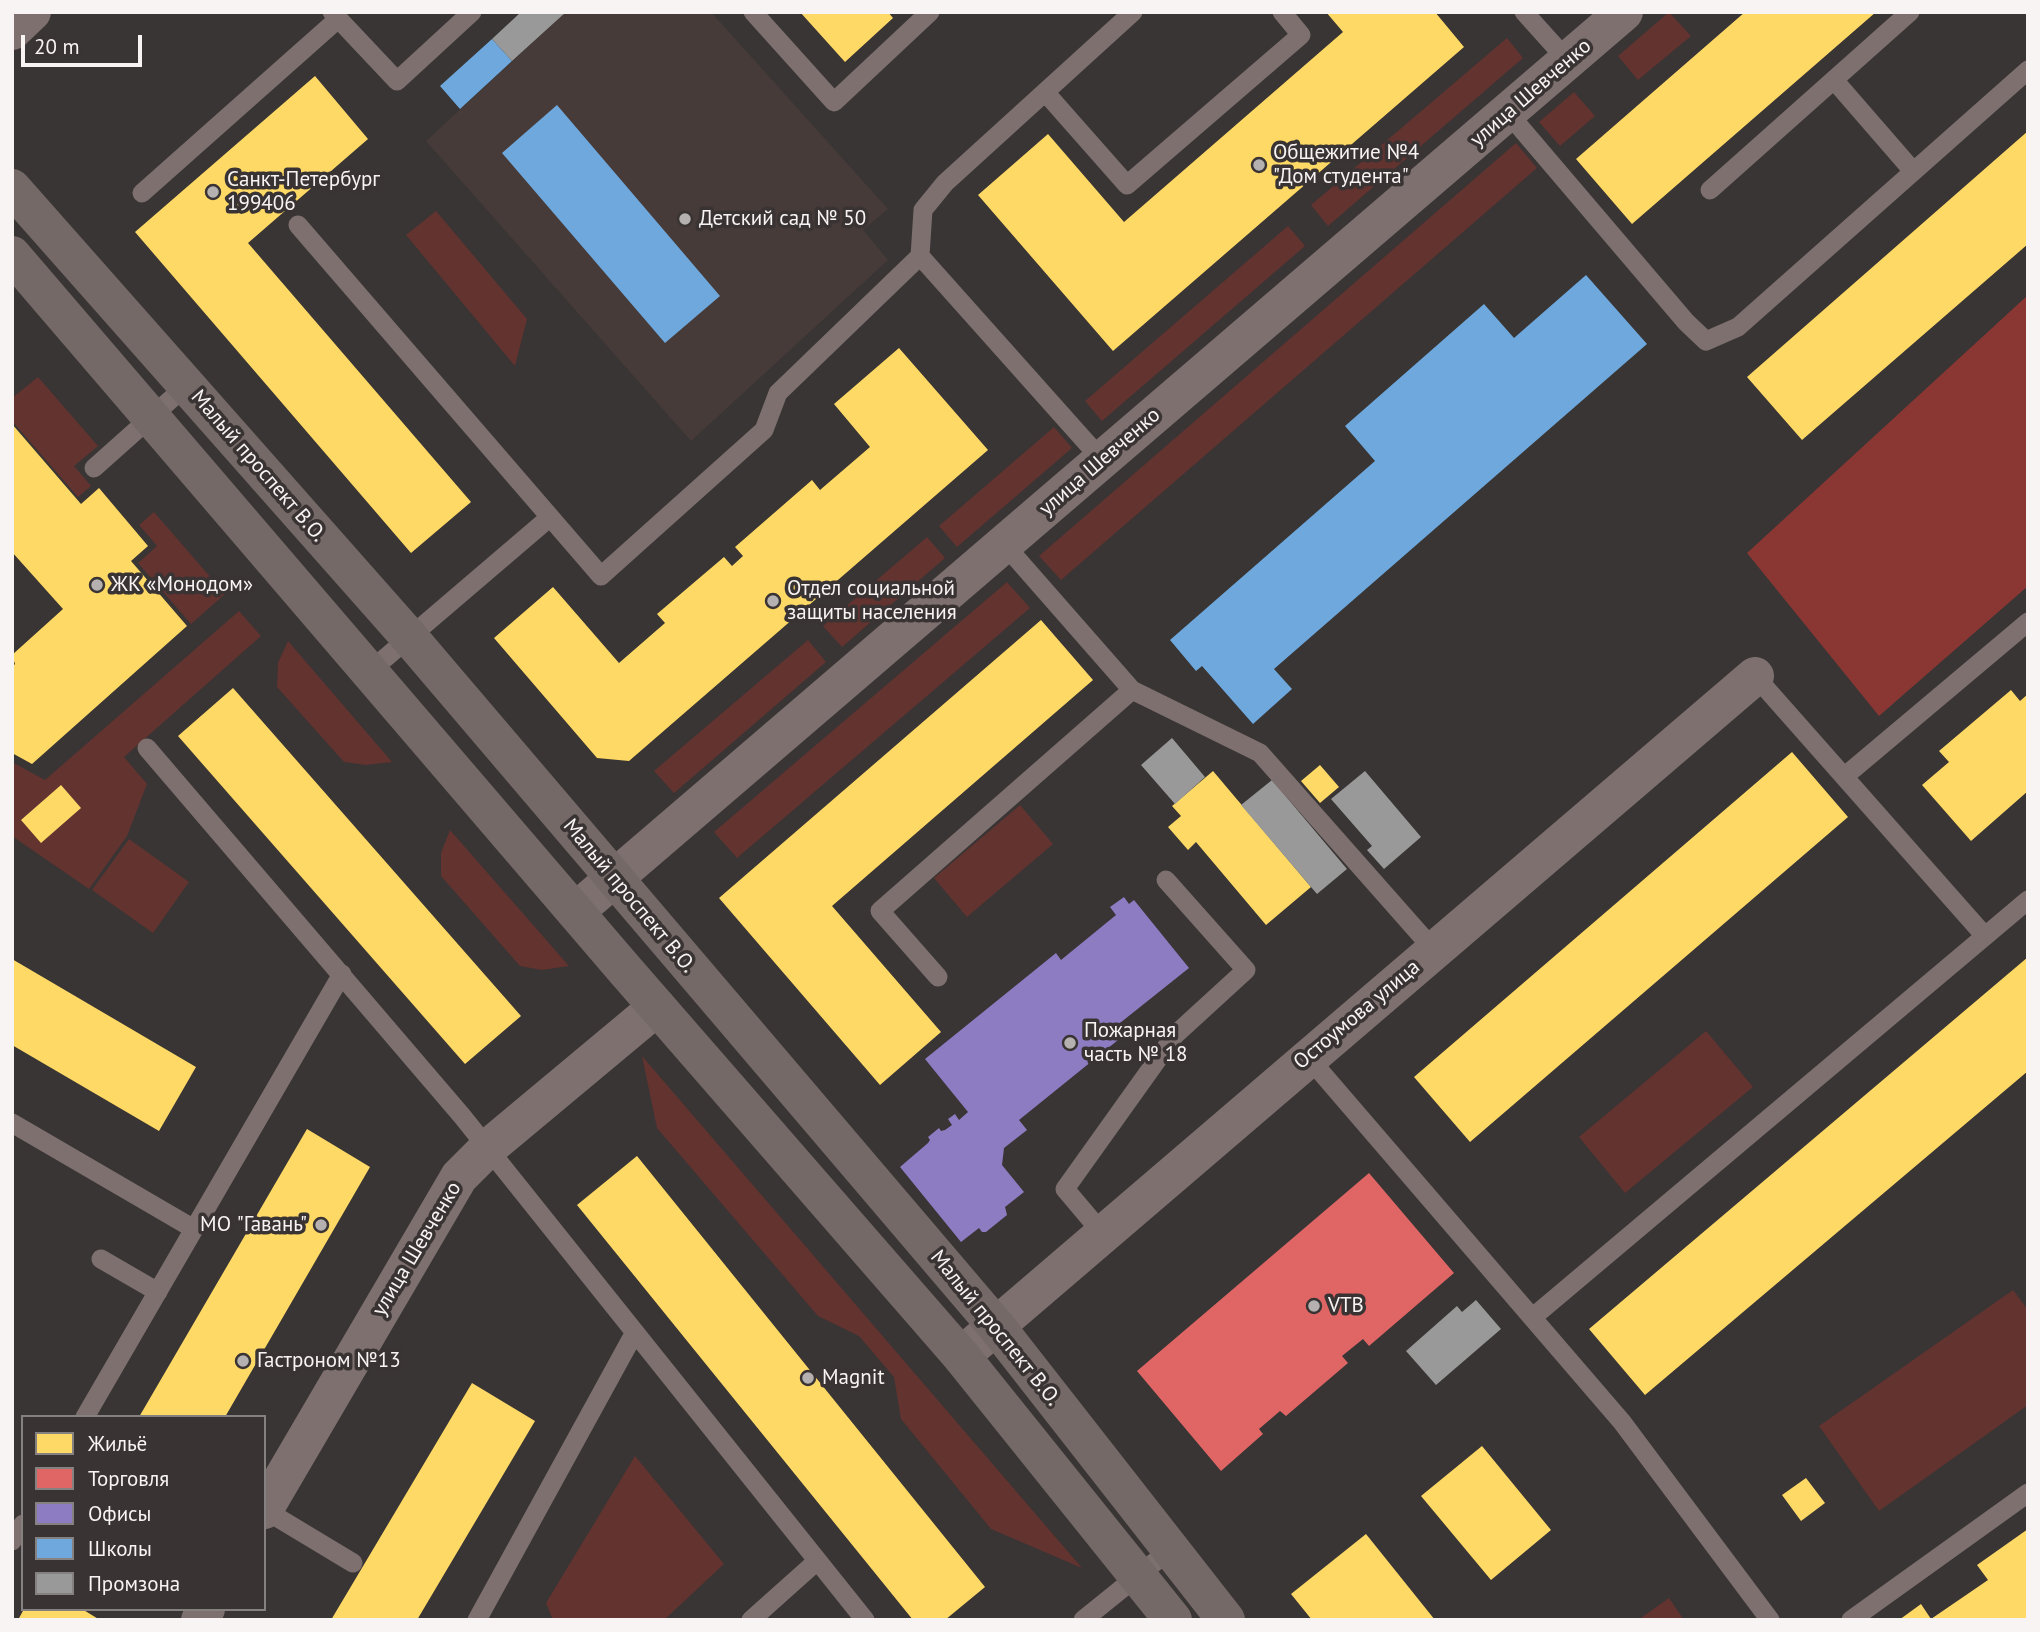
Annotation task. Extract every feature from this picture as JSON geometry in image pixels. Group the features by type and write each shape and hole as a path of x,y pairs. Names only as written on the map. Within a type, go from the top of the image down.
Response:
{"main road":[{"name":"Малый проспект В.О.","path":"12,188 409,637 996,1326 1226,1620"},
{"name":"Малый проспект В.О.","path":"12,255 657,1007 961,1356 1172,1620"}],"street":[{"path":"12,31 32,12"},
{"name":"улица Шевченко","path":"576,911 1624,12"},
{"name":"Остоумова улица","path":"961,1356 1755,676"},
{"name":"улица Шевченко","path":"266,1508 459,1177 488,1149 657,1007"}],"lane":[{"path":"142,193 335,16 397,81 472,12"},
{"path":"753,12 834,102 930,12"},
{"path":"1045,92 1127,185 1301,34 1282,12"},
{"path":"1524,12 1568,61"},
{"path":"1710,190 1910,12"},
{"path":"298,225 601,576 764,430 778,393 920,256 923,211 945,183 1045,92 1121,16"},
{"path":"1508,113 1686,322 1706,341 1738,327 2028,70"},
{"path":"1834,80 1913,171"},
{"path":"920,256 1102,460"},
{"path":"94,468 187,386"},
{"path":"370,671 549,518"},
{"path":"1004,544 1132,690 1260,753 1434,950"},
{"path":"1844,776 2028,622"},
{"path":"1755,676 1984,935"},
{"path":"938,976 880,911 1132,690"},
{"path":"147,748 342,974 488,1149 865,1620"},
{"path":"1103,1234 1065,1189 1175,1035 1246,970 1166,880"},
{"path":"1532,1317 2028,900"},
{"path":"86,1415 342,974"},
{"path":"1308,1057 1622,1422 1770,1620"},
{"path":"12,1123 194,1229"},
{"path":"101,1259 158,1292"},
{"path":"477,1620 635,1332"},
{"path":"1851,1620 2028,1493"},
{"path":"266,1511 353,1563"},
{"path":"12,1541 21,1525"},
{"path":"1083,1620 1171,1549"},
{"path":"751,1620 817,1561"}],"shaded area":[{"name":"Детский сад № 50","path":"566,12 711,12 888,209 863,230 888,260 691,441 426,141"},
{"path":"1669,12 1691,36 1638,80 1618,56"},
{"path":"1507,38 1523,58 1328,226 1311,205"},
{"path":"1574,92 1595,116 1560,146 1539,122"},
{"path":"1516,143 1537,168 1061,580 1039,556"},
{"path":"436,211 527,319 515,366 406,235"},
{"path":"1288,226 1305,246 1102,421 1085,401"},
{"path":"2028,295 2028,586 1879,716 1747,553"},
{"path":"38,377 98,446 74,466 91,486 78,497 12,421 12,398"},
{"path":"1054,427 1072,448 957,547 939,526"},
{"path":"154,512 225,594 191,624 138,563 157,546 139,525"},
{"path":"927,537 945,558 842,647 823,626"},
{"path":"1007,582 1030,608 737,858 714,832"},
{"path":"239,611 261,636 124,757 147,784 127,836 89,889 12,836 12,762 45,780"},
{"path":"808,640 826,662 674,793 654,771"},
{"path":"288,641 392,762 366,765 344,762 277,687 278,663"},
{"path":"1020,805 1053,844 967,917 934,878"},
{"path":"450,830 569,966 542,970 520,966 441,876 441,853"},
{"path":"129,839 189,882 153,933 92,890"},
{"path":"1706,1031 1753,1087 1625,1193 1579,1137"},
{"path":"642,1056 1082,1568 991,1529 901,1419 894,1377 859,1336 818,1316 657,1128"},
{"path":"2013,1290 2028,1310 2028,1405 1879,1511 1819,1426"},
{"path":"635,1456 724,1564 664,1620 553,1620 546,1603"},
{"path":"1669,1598 1684,1620 1638,1620"}],"building: Жильё":[{"path":"800,12 888,12 893,18 845,62"},
{"name":"Общежитие №4 \"Дом студента\"","path":"1326,12 1435,12 1464,47 1113,351 978,195 1048,134 1124,222 1343,32"},
{"path":"1745,12 1876,12 1632,224 1576,159"},
{"path":"315,76 368,139 248,243 471,502 411,553 135,232"},
{"path":"2028,131 2028,244 1802,440 1747,377"},
{"path":"899,348 988,450 629,761 597,758 494,638 553,587 619,663 665,623 657,614 724,557 732,566 743,556 735,547 812,480 820,490 870,447 834,404"},
{"name":"ЖК «Монодом»","path":"12,424 81,504 99,488 148,546 131,561 187,626 32,764 12,753 12,667 15,664 12,655 63,609 12,552"},
{"path":"1041,620 1093,680 832,906 941,1032 880,1085 719,898"},
{"path":"233,688 521,1016 465,1064 178,736"},
{"path":"2011,690 2020,701 2028,694 2028,791 1971,841 1922,785 1949,762 1939,751"},
{"path":"1792,752 1848,817 1470,1142 1414,1077"},
{"path":"1320,765 1339,787 1320,803 1301,781"},
{"path":"1213,771 1311,887 1266,925 1196,842 1188,850 1168,827 1181,816 1172,806"},
{"path":"61,785 81,808 41,843 21,820"},
{"path":"2028,957 2028,1071 1645,1395 1589,1329"},
{"path":"12,959 196,1067 159,1131 12,1045"},
{"path":"307,1129 370,1167 226,1415 140,1415"},
{"path":"637,1156 985,1587 945,1620 913,1620 577,1205"},
{"path":"472,1383 535,1421 417,1620 331,1620"},
{"path":"1482,1446 1551,1530 1491,1580 1421,1496"},
{"path":"1806,1478 1825,1503 1801,1521 1782,1495"},
{"path":"2028,1529 2028,1620 1899,1620 1921,1604 1931,1619 1988,1580 1977,1565"},
{"path":"1366,1534 1435,1620 1312,1620 1291,1594"},
{"path":"23,1611 85,1611 100,1620 18,1620"}],"building: Торговля":[{"name":"VTB","path":"1369,1173 1454,1273 1369,1346 1363,1339 1342,1356 1348,1363 1286,1416 1280,1411 1259,1429 1263,1434 1221,1471 1137,1371"}],"building: Офисы":[{"path":"1124,897 1129,904 1134,900 1189,968 1115,1027 1123,1036 1019,1120 1027,1130 1004,1148 1002,1165 1024,1192 1005,1207 1007,1215 986,1232 979,1228 961,1242 900,1167 928,1143 928,1137 939,1128 941,1131 952,1125 948,1119 955,1114 959,1120 968,1112 925,1059 1056,953 1061,960 1116,915 1110,907"}],"building: Школы":[{"path":"492,39 512,61 460,109 440,86"},
{"path":"557,105 720,296 665,343 502,153"},
{"path":"1586,275 1647,344 1274,669 1292,689 1253,724 1202,666 1196,671 1170,640 1375,461 1345,426 1484,304 1514,338"}],"building: Промзона":[{"path":"521,12 566,12 512,61 492,39"},
{"path":"1172,738 1205,777 1175,804 1141,765"},
{"path":"1365,771 1421,837 1384,869 1367,850 1372,846 1331,799"},
{"path":"1272,780 1347,869 1317,894 1241,805"},
{"path":"1476,1300 1501,1329 1436,1385 1406,1351 1457,1306 1462,1312"}],"place":[{"name":"Общежитие №4 \"Дом студента\"","path":"1259,165"},
{"name":"Санкт-Петербург 199406","path":"213,192"},
{"name":"Детский сад № 50","path":"685,219"},
{"name":"ЖК «Монодом»","path":"97,585"},
{"name":"Отдел социальной защиты населения","path":"773,601"},
{"name":"Пожарная часть № 18","path":"1070,1043"},
{"name":"МО \"Гавань\"","path":"321,1225"},
{"name":"VTB","path":"1314,1306"},
{"name":"Гастроном №13","path":"243,1361"},
{"name":"Magnit","path":"808,1378"}]}
